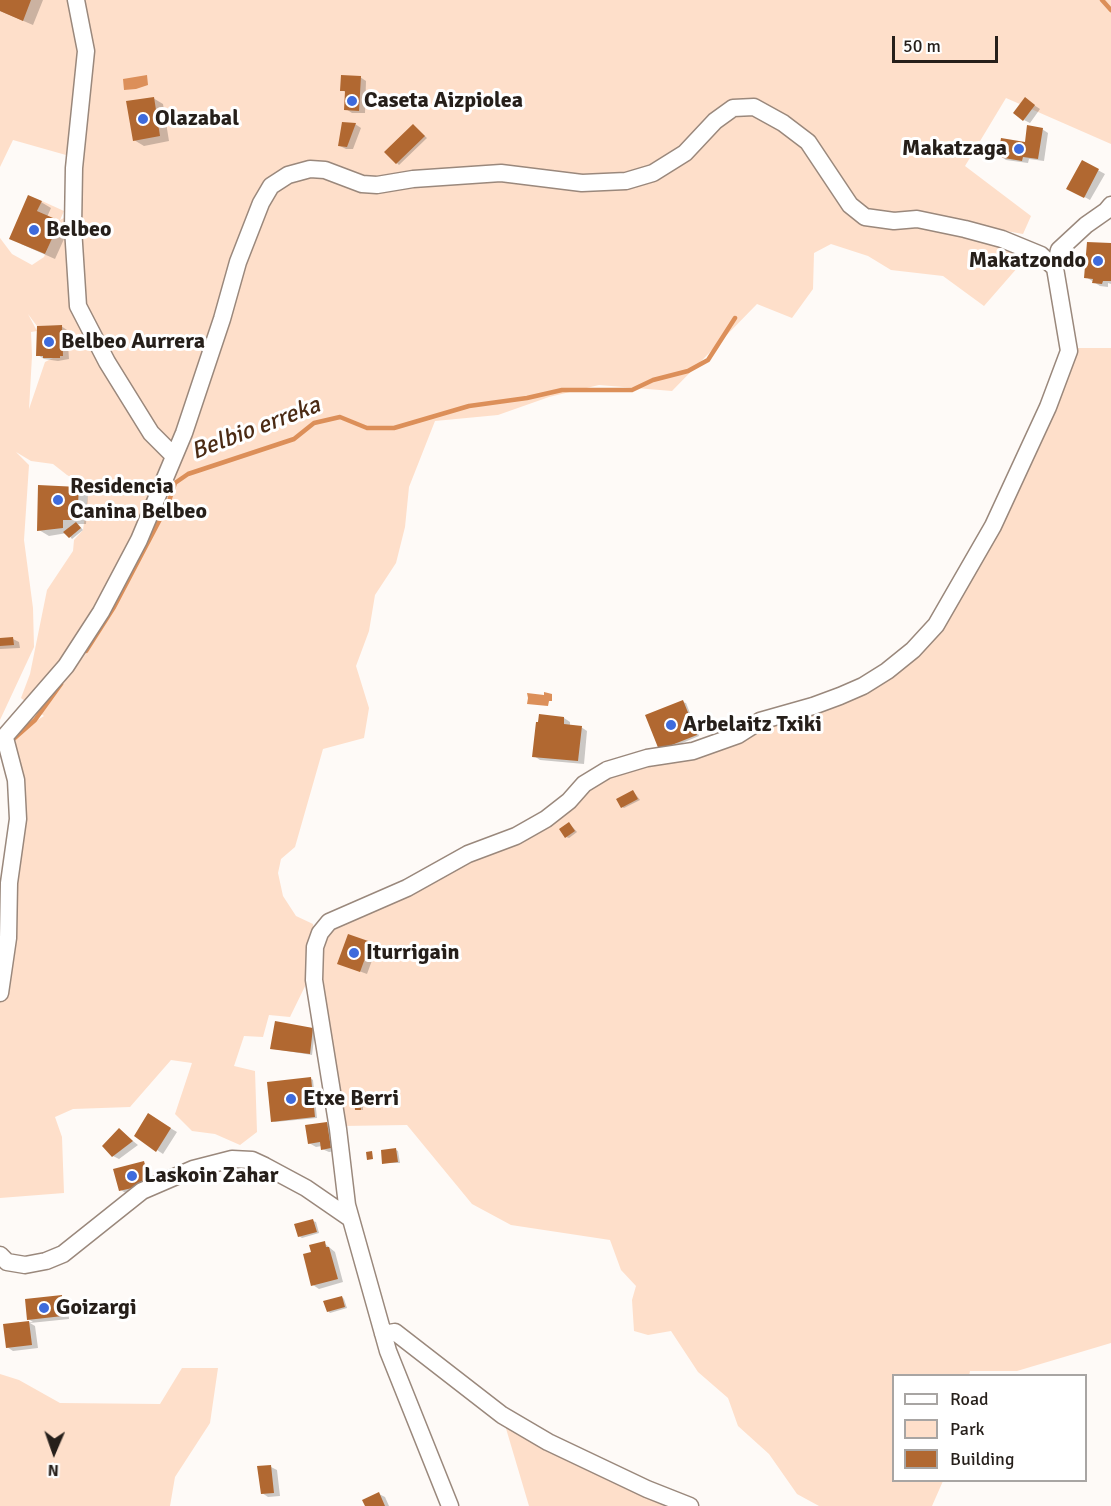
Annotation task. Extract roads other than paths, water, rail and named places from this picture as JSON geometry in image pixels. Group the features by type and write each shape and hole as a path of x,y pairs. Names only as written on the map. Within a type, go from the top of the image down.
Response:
{"street":[{"path":"76,0 86,51 74,168 73,228 78,306 107,362 151,433 174,456"},
{"path":"0,993 8,938 9,883 18,819 16,780 2,740 66,666 101,612 139,540 174,456 222,319 238,262 261,203 272,186 288,175 310,169 325,170 363,184 377,186 413,179 501,173 582,183 626,180 653,173 685,153 715,122 733,108 754,107 783,123 808,142 850,205 865,217 894,221 917,219 965,229 1002,239 1041,255 1055,268"},
{"path":"450,1506 383,1334 347,1205 338,1129 314,980 315,947 324,928 329,922 407,888 468,854 516,836 546,819 569,801 584,784 607,770 647,758 702,748 738,735 760,721 840,696 863,686 887,671 913,650 936,625 993,526 1048,407 1066,360 1069,351 1055,268 1059,250 1111,205"},
{"path":"0,1255 7,1262 25,1265 46,1261 63,1254 142,1191 193,1169 232,1159 252,1160 265,1166 306,1188 351,1219"},
{"path":"383,1334 395,1332 502,1415 548,1442 647,1489 690,1506"}],"waterway":[{"path":"1102,0 1111,10"},
{"name":"Belbio erreka","path":"86,651 114,607 168,504 175,483 188,474 294,439 314,423 340,417 367,428 394,428 469,406 527,398 562,390 632,390 653,380 688,371 708,360 735,318"},
{"name":"Belbio erreka","path":"10,742 35,720 61,684"}],"place":[{"name":"Caseta Aizpiolea","path":"352,101"},
{"name":"Olazabal","path":"143,119"},
{"name":"Makatzaga","path":"1019,149"},
{"name":"Belbeo","path":"34,230"},
{"name":"Makatzondo","path":"1098,261"},
{"name":"Belbeo Aurrera","path":"49,342"},
{"name":"Residencia Canina Belbeo","path":"58,500"},
{"name":"Arbelaitz Txiki","path":"671,725"},
{"name":"Iturrigain","path":"354,953"},
{"name":"Etxe Berri","path":"291,1099"},
{"name":"Laskoin Zahar","path":"132,1176"},
{"name":"Goizargi","path":"44,1308"}]}
